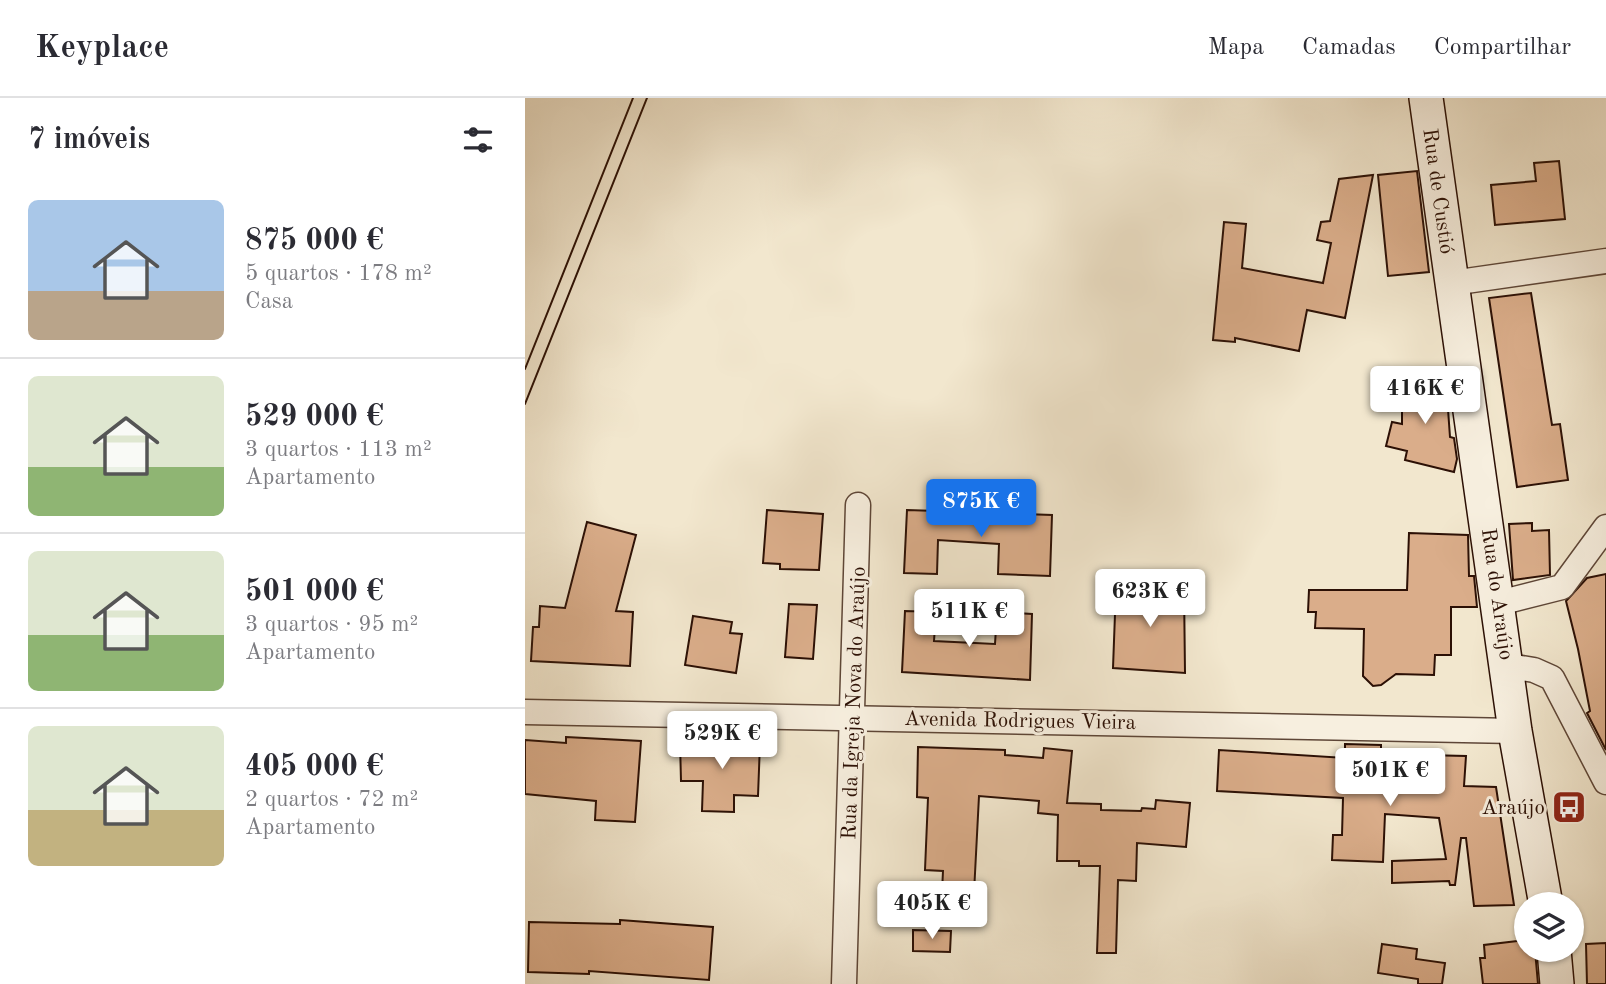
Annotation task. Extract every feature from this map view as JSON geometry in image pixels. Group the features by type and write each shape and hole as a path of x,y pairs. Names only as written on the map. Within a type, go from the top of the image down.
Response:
{"main road":[{"name":"Rua de Custió","path":"1426,98 1452,284"},
{"name":"Rua do Araújo","path":"1452,284 1508,666 1515,731 1544,892"},
{"path":"1555,962 1557,984"}],"street":[{"path":"1452,284 1602,266"},
{"name":"Rua da Igreja Nova do Araújo","path":"844,984 854,717 858,505"},
{"path":"1499,603 1562,587 1606,527"},
{"path":"1508,666 1534,670 1552,678 1606,782"},
{"name":"Avenida Rodrigues Vieira","path":"525,712 1515,731"}],"building":[{"path":"1559,161 1565,219 1495,225 1491,185 1536,181 1534,163"},
{"path":"1417,171 1429,272 1388,276 1378,175"},
{"path":"1373,175 1345,318 1307,310 1299,351 1235,338 1235,342 1213,340 1224,222 1246,224 1242,268 1323,283 1331,243 1317,240 1321,222 1330,221 1339,179"},
{"path":"1531,293 1552,425 1560,424 1568,480 1517,487 1489,298"},
{"path":"1402,381 1446,381 1450,437 1454,438 1457,459 1454,472 1405,460 1407,451 1386,446 1392,422 1402,424"},
{"path":"767,510 823,514 819,570 780,569 780,564 763,563"},
{"path":"907,510 1052,515 1050,576 998,574 999,544 938,540 937,574 904,573"},
{"path":"587,522 636,535 616,611 633,612 630,666 531,661 533,627 539,627 540,606 565,608"},
{"path":"1532,523 1532,531 1549,530 1550,575 1513,580 1509,524"},
{"path":"1409,533 1468,535 1469,576 1474,576 1477,607 1451,607 1451,655 1435,655 1434,675 1396,674 1381,685 1373,686 1363,676 1364,629 1315,628 1316,612 1308,612 1309,590 1407,590"},
{"path":"1606,574 1606,750 1587,713 1590,711 1566,601 1587,578"},
{"path":"1116,587 1184,588 1185,673 1113,668"},
{"path":"789,604 817,605 813,659 785,657"},
{"path":"905,611 936,612 934,641 995,644 997,612 1032,614 1030,680 902,672"},
{"path":"693,616 732,622 730,633 742,634 736,673 685,665"},
{"path":"566,737 641,741 635,822 595,820 596,801 525,794 525,740 566,743"},
{"path":"680,742 760,743 758,796 734,795 734,812 702,811 703,781 681,781"},
{"path":"1345,744 1381,745 1381,754 1466,756 1464,786 1496,787 1514,905 1474,906 1466,838 1461,838 1455,885 1450,885 1449,881 1392,883 1392,861 1446,859 1439,818 1385,814 1383,862 1332,860 1333,835 1342,835 1343,798 1217,791 1219,750 1345,758"},
{"path":"918,747 1005,750 1005,755 1043,758 1044,748 1072,751 1067,803 1101,804 1101,810 1141,811 1142,808 1155,809 1156,800 1190,803 1186,847 1137,843 1136,881 1118,880 1116,953 1097,953 1100,866 1079,866 1079,861 1057,861 1058,815 1038,813 1039,801 979,796 974,893 942,892 943,871 925,870 928,798 917,797"},
{"path":"620,920 713,927 709,980 589,971 589,974 528,972 529,922 620,924"},
{"path":"913,930 951,931 950,952 913,951"},
{"path":"1514,941 1514,962 1536,962 1538,984 1483,984 1480,958 1485,958 1484,945"},
{"path":"1606,943 1606,984 1587,984 1586,944"},
{"path":"1382,944 1417,949 1416,959 1445,963 1442,984 1418,984 1418,979 1378,973"}],"tram line":[{"path":"525,369 633,98"},
{"path":"525,404 647,98"}],"place":[{"name":"Araújo","path":"1569,807"}]}
